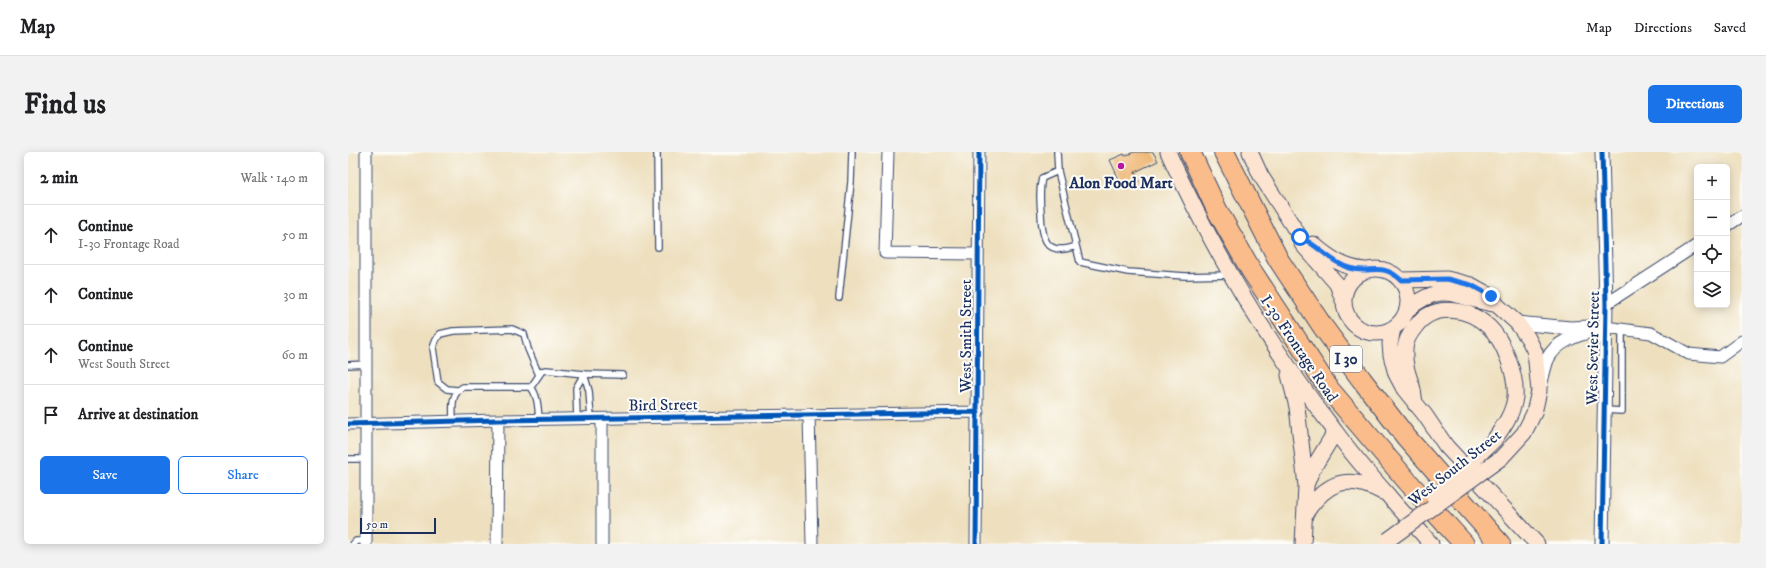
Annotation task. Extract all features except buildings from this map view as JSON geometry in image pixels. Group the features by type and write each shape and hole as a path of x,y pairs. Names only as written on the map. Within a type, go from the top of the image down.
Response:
{"highway":[{"name":"I 30","path":"1190,152 1217,210 1251,270 1329,389 1408,482 1464,544"},
{"name":"I 30","path":"1224,152 1278,259 1323,327 1406,436 1500,544"}],"main road":[{"name":"I-30 Frontage Road","path":"1168,152 1212,242 1287,366 1335,432 1386,494 1431,544"},
{"path":"1250,152 1262,176 1300,237 1302,244 1337,284 1343,300 1346,315 1356,327 1371,333 1386,332 1393,328 1404,317 1407,310 1408,294 1401,280 1388,271 1373,268 1358,273 1347,285 1343,300"},
{"path":"1300,237 1309,241 1327,256 1348,268 1365,270"},
{"name":"West South Street","path":"1388,543 1403,529 1501,458 1524,433 1534,413 1539,391 1535,352 1517,323 1497,305 1491,296 1471,285 1447,279 1401,280"},
{"name":"West South Street","path":"1407,310 1415,303 1434,294 1445,293 1465,296 1497,305"},
{"path":"1415,404 1413,388 1406,368 1405,350 1409,336 1420,321 1431,314 1442,310 1455,310 1473,316 1490,327 1500,342 1510,362 1515,396 1512,410 1494,440 1438,492 1431,501 1426,512"},
{"path":"1393,328 1390,344 1393,365 1404,389 1446,446 1537,544"},
{"path":"1287,366 1298,407 1306,486 1305,514 1307,540"},
{"path":"1306,486 1312,470 1335,432"},
{"path":"1305,514 1319,495 1325,490 1347,482 1361,483 1386,494"}],"street":[{"path":"366,152 366,542"},
{"path":"888,152 885,253 978,254"},
{"name":"West Smith Street","path":"976,544 979,152"},
{"name":"West Sevier Street","path":"1602,152 1606,304 1602,544"},
{"path":"1730,224 1742,216"},
{"path":"1606,304 1694,248"},
{"path":"1517,323 1571,328 1605,327 1651,333 1689,354 1720,358 1742,341"},
{"path":"1539,391 1547,359 1555,348 1577,336 1605,327"},
{"name":"Bird Street","path":"348,424 539,419 978,412"},
{"path":"809,414 812,544"},
{"path":"596,419 602,544"},
{"path":"497,544 498,420"}],"lane":[{"path":"657,152 658,246"},
{"path":"839,298 851,182 852,152"},
{"path":"1057,152 1058,171 1080,262 1128,272 1185,276 1231,275"},
{"path":"1058,171 1042,178 1040,187 1041,232 1044,240 1052,248 1068,249 1076,246"},
{"path":"531,387 463,387 457,390 447,388 438,382 433,348 436,340 440,334 453,331 512,329 524,334 528,349 539,375"},
{"path":"1604,410 1622,411 1622,329"},
{"path":"348,365 366,364"},
{"path":"531,387 539,375 546,370 584,374 623,375"},
{"path":"584,374 596,419"},
{"path":"577,419 576,388 584,374"},
{"path":"531,387 537,398 539,419"},
{"path":"453,421 452,402 457,390"},
{"path":"348,459 366,459"},
{"path":"353,544 356,541 366,542"}],"cycle path":[{"path":"976,544 979,152"},
{"path":"1602,152 1606,304 1602,544"},
{"path":"348,424 978,412"}],"place":[{"name":"Alon Food Mart","path":"1121,166"}],"route":[{"path":"1300,237 1309,241 1327,256 1348,268 1365,270 1373,268 1381,269 1388,271 1401,280 1447,279 1471,285 1491,296"}]}
